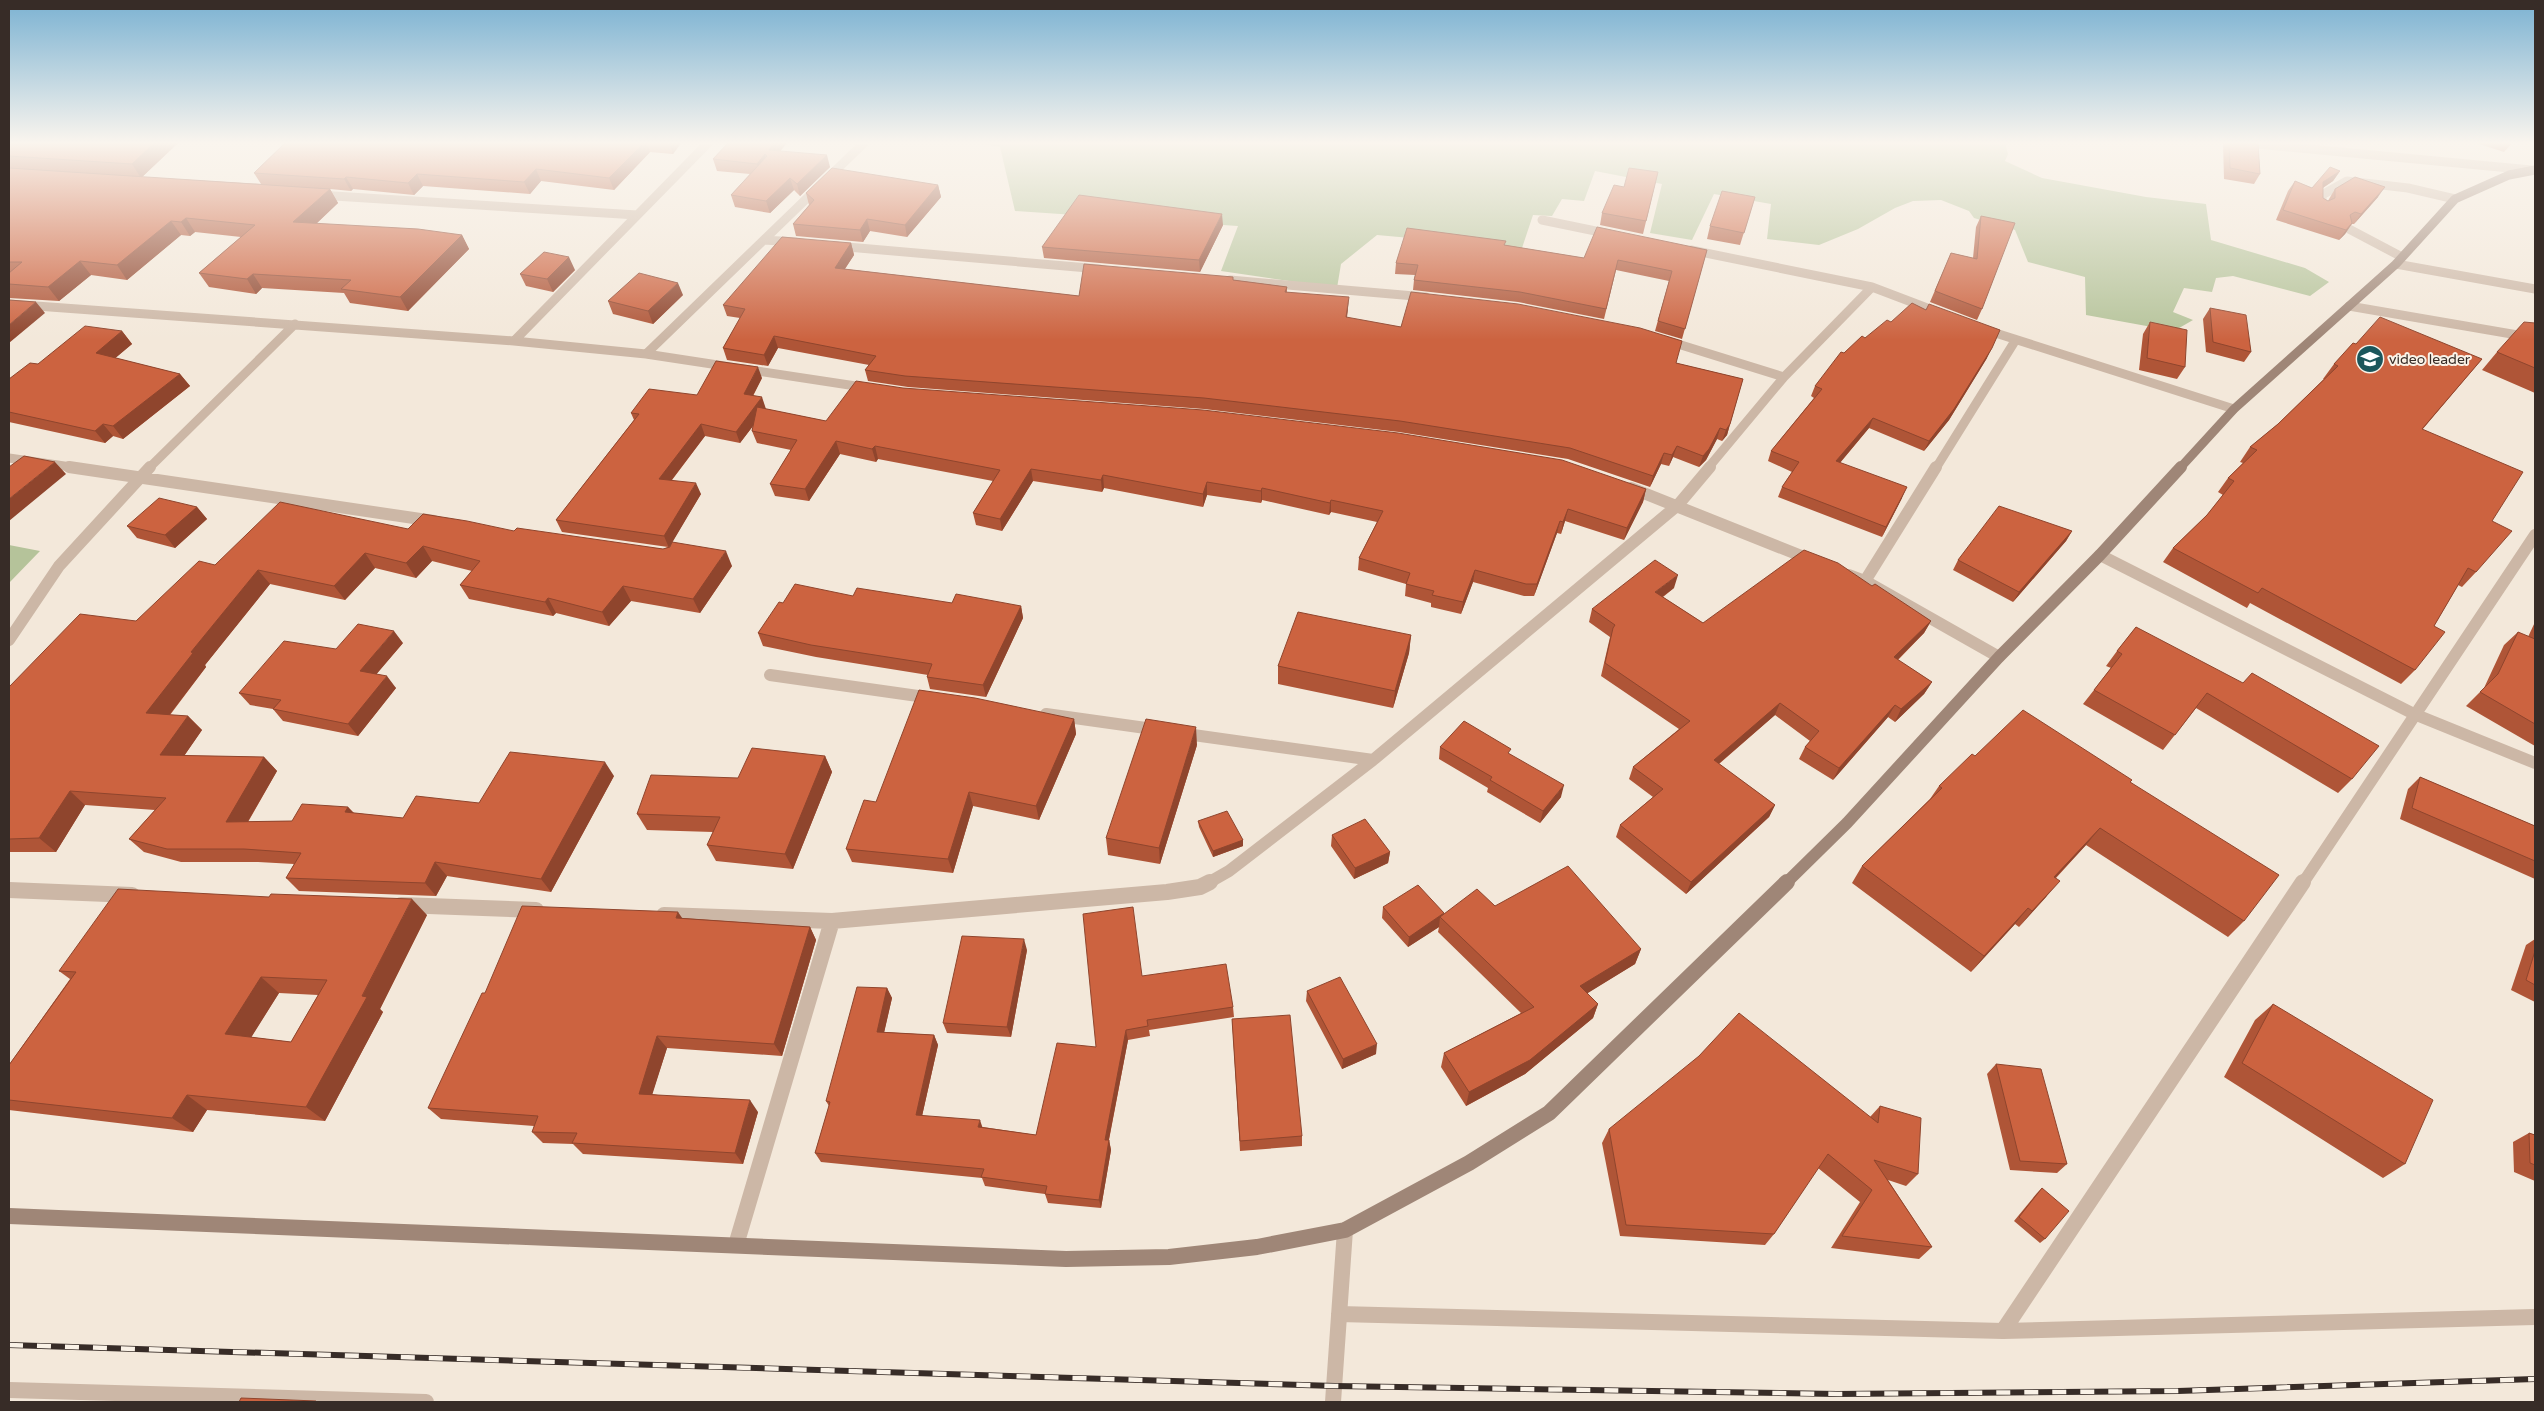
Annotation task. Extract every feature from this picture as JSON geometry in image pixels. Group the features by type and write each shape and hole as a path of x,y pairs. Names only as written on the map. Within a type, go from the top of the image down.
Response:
{"main road":[{"path":"9,1216 1066,1259 1170,1257 1257,1247 1345,1230 1461,1168 1549,1113 1846,822 1999,657 2100,555 2234,409 2399,261 2447,209"}],"street":[{"path":"536,209 637,215"},
{"path":"514,341 643,209"},
{"path":"646,354 796,209"},
{"path":"1542,220 1620,236"},
{"path":"2349,229 2399,261 2535,289"},
{"path":"764,240 803,243"},
{"path":"823,245 1110,270"},
{"path":"1678,248 1872,287 1952,317"},
{"path":"1219,279 1433,298"},
{"path":"654,914 832,921 1167,892 1200,887 1228,871 1372,760 1678,505 1784,377 1872,287"},
{"path":"9,304 514,341 646,354 878,390"},
{"path":"2349,306 2535,338"},
{"path":"9,640 59,566 139,478 295,324"},
{"path":"1970,324 2015,341 2234,409"},
{"path":"1657,338 1784,377"},
{"path":"1865,581 2015,341"},
{"path":"9,458 445,523"},
{"path":"1622,485 1678,505 1865,581 1999,657"},
{"path":"2003,1331 2535,535"},
{"path":"2100,555 2414,714 2535,763"},
{"path":"770,676 948,700"},
{"path":"1037,713 1372,760"},
{"path":"9,890 148,896"},
{"path":"386,904 554,911"},
{"path":"736,1245 832,921"},
{"path":"1333,1402 1345,1230"},
{"path":"1339,1314 2003,1331 2535,1317"},
{"path":"9,1390 426,1402"}],"green space":[{"path":"1014,209 1556,209 1552,216 1533,215 1522,248 1377,235 1341,264 1337,288 1221,271 1238,226 1015,211"},
{"path":"1656,209 1707,209 1692,240 1650,233"},
{"path":"1770,209 1894,209 1858,229 1819,245 1767,239"},
{"path":"1964,209 2207,209 2211,240 2305,268 2329,282 2310,296 2233,276 2216,278 2212,292 2184,288 2173,312 2193,320 2174,331 2086,315 2085,277 2028,262 2015,230 1974,218 1969,211"},
{"path":"9,545 40,551 9,583"}],"building":[{"path":"9,209 308,209 293,222 418,229 462,235 400,297 341,289 351,280 253,274 247,279 199,273 255,225 186,218 181,222 171,221 117,265 80,261 48,287 9,284 9,273 22,262 9,262"},
{"path":"806,209 918,209 905,225 867,219 860,230 793,224"},
{"path":"1069,209 1183,209 1222,214 1199,260 1042,247"},
{"path":"1604,209 1649,209 1646,221 1602,213"},
{"path":"1716,209 1751,209 1744,233 1710,226"},
{"path":"2366,209 2361,214 2355,212 2350,215 2352,223 2346,230 2283,210"},
{"path":"1981,216 2015,223 1982,309 1935,291 1951,253 1977,259"},
{"path":"1597,227 1707,250 1685,329 1658,321 1672,271 1618,260 1606,309 1520,292 1414,280 1418,265 1396,263 1407,228 1506,241 1504,245 1584,258"},
{"path":"782,237 851,243 835,268 1079,296 1084,264 1233,277 1233,280 1287,287 1285,292 1349,297 1346,317 1401,327 1411,292 1518,304 1640,328 1682,341 1676,363 1743,379 1730,424 1726,430 1720,428 1703,456 1677,446 1672,455 1664,453 1653,476 1570,448 1400,421 1204,398 905,376 865,370 876,356 774,336 764,355 723,348 745,309 723,305"},
{"path":"544,252 569,257 547,279 520,274"},
{"path":"639,273 678,283 648,311 608,301"},
{"path":"9,300 36,302 9,325"},
{"path":"1912,303 1926,310 1929,304 2000,330 1992,348 1954,409 1929,441 1873,418 1836,461 1907,487 1886,527 1782,487 1799,462 1771,451 1822,389 1815,386 1841,352 1844,353 1862,336 1865,338 1887,320 1891,322"},
{"path":"2210,308 2246,315 2251,352 2213,342"},
{"path":"2380,317 2482,359 2422,429 2523,472 2492,521 2512,531 2476,572 2468,568 2434,626 2445,632 2415,670 2262,588 2258,593 2173,548 2207,515 2234,481 2228,478 2257,450 2250,447 2278,424 2338,366 2334,364 2353,343 2356,344"},
{"path":"2150,322 2187,330 2185,367 2147,358"},
{"path":"2524,322 2535,323 2535,368 2497,352"},
{"path":"85,326 122,331 96,353 180,374 113,426 103,424 95,431 9,412 9,379 30,363 38,364"},
{"path":"716,361 758,367 744,394 762,397 736,432 701,424 659,479 696,483 664,536 556,520 639,414 631,413 649,389 697,395"},
{"path":"856,381 903,388 1203,410 1398,433 1562,460 1646,489 1627,528 1568,509 1563,522 1560,521 1537,584 1526,584 1475,570 1463,602 1432,595 1434,591 1406,584 1410,573 1359,558 1383,511 1331,500 1330,503 1262,488 1261,491 1207,482 1203,494 1103,475 1101,480 1031,469 1000,519 973,513 1000,470 875,446 872,449 836,441 805,489 770,484 797,440 752,431 757,407 826,421"},
{"path":"24,456 55,462 9,499 9,467"},
{"path":"159,498 197,507 165,535 127,526"},
{"path":"280,502 408,529 423,514 514,531 517,528 663,549 670,547 672,542 726,551 693,599 623,586 602,612 548,598 545,602 460,585 480,561 423,546 406,563 365,553 334,586 258,570 191,652 193,653 146,713 188,716 160,755 264,757 226,822 292,821 302,804 348,807 345,812 403,818 416,796 479,803 510,752 605,762 541,879 435,862 425,883 286,878 301,853 244,849 167,849 129,839 166,798 70,791 39,838 9,839 9,687 80,614 136,621 199,561 215,565"},
{"path":"1999,506 2072,531 2019,592 1958,560"},
{"path":"1804,550 1838,563 1872,586 1875,584 1931,621 1894,657 1932,682 1901,709 1895,705 1839,768 1805,747 1819,731 1780,703 1714,760 1775,805 1691,882 1620,825 1663,789 1633,767 1690,721 1605,663 1615,625 1592,609 1655,560 1678,575 1655,592 1703,623"},
{"path":"795,584 853,596 857,588 952,603 956,594 1021,606 983,685 927,677 932,664 811,645 758,633 779,602 783,603"},
{"path":"1298,612 1411,635 1395,691 1278,666"},
{"path":"358,624 394,631 360,671 387,676 348,724 273,709 281,700 239,693 284,641 336,649"},
{"path":"2136,627 2243,683 2252,673 2379,746 2352,779 2207,693 2175,735 2094,690 2122,654 2117,651"},
{"path":"2518,632 2535,639 2535,724 2480,692 2498,674"},
{"path":"919,690 975,698 1074,719 1036,806 969,792 948,859 846,849 864,800 876,802"},
{"path":"2023,710 2132,780 2130,782 2279,875 2244,921 2100,828 2054,877 2060,881 2032,911 2028,908 1984,956 1862,866 1942,788 1939,786 1972,754 1975,756"},
{"path":"1146,719 1196,727 1159,848 1106,838"},
{"path":"1464,721 1511,749 1508,753 1564,785 1543,811 1490,780 1492,777 1440,747"},
{"path":"752,748 825,756 785,854 707,845 720,817 637,814 651,775 738,778"},
{"path":"2420,777 2535,826 2535,861 2412,808"},
{"path":"1227,811 1243,840 1213,851 1198,821"},
{"path":"1365,819 1390,852 1355,868 1332,835"},
{"path":"1568,866 1641,949 1580,986 1598,1004 1530,1060 1469,1092 1444,1053 1534,1007 1440,917 1477,889 1495,906"},
{"path":"1418,885 1444,913 1409,937 1383,907"},
{"path":"118,889 269,897 271,894 412,899 362,996 367,997 306,1107 187,1095 172,1118 9,1100 9,1065 76,972 59,971","holes":["261,977 327,980 291,1042 225,1034"]},
{"path":"522,906 678,912 676,918 810,927 774,1044 657,1036 639,1094 750,1100 735,1153 572,1143 577,1133 532,1132 538,1116 428,1108 482,993 485,993"},
{"path":"1133,907 1142,976 1226,964 1233,1007 1147,1020 1148,1026 1126,1030 1105,1140 1109,1140 1099,1200 1045,1194 1047,1186 981,1177 984,1169 815,1153 830,1102 826,1101 857,987 887,988 877,1032 934,1035 916,1115 980,1120 978,1127 1036,1135 1057,1043 1096,1047 1083,914"},
{"path":"962,936 1024,939 1007,1027 943,1023"},
{"path":"2535,951 2535,985 2526,980"},
{"path":"1340,977 1377,1044 1343,1059 1307,991"},
{"path":"2273,1004 2433,1100 2405,1164 2242,1063"},
{"path":"1739,1013 1878,1123 1880,1106 1921,1118 1918,1174 1874,1160 1932,1247 1842,1236 1872,1190 1828,1154 1774,1234 1626,1225 1609,1129 1699,1056"},
{"path":"1290,1015 1302,1136 1240,1141 1232,1019"},
{"path":"1996,1064 2041,1069 2067,1164 2020,1161"},
{"path":"2529,1133 2535,1135 2535,1165 2530,1163"},
{"path":"2042,1188 2069,1211 2045,1239 2019,1217"},
{"path":"241,1398 316,1401 316,1402 239,1402"}],"railway":[{"path":"9,1345 1335,1386 1837,1394 2178,1391 2535,1379"}],"place":[{"name":"video leader","path":"2370,359"}]}
